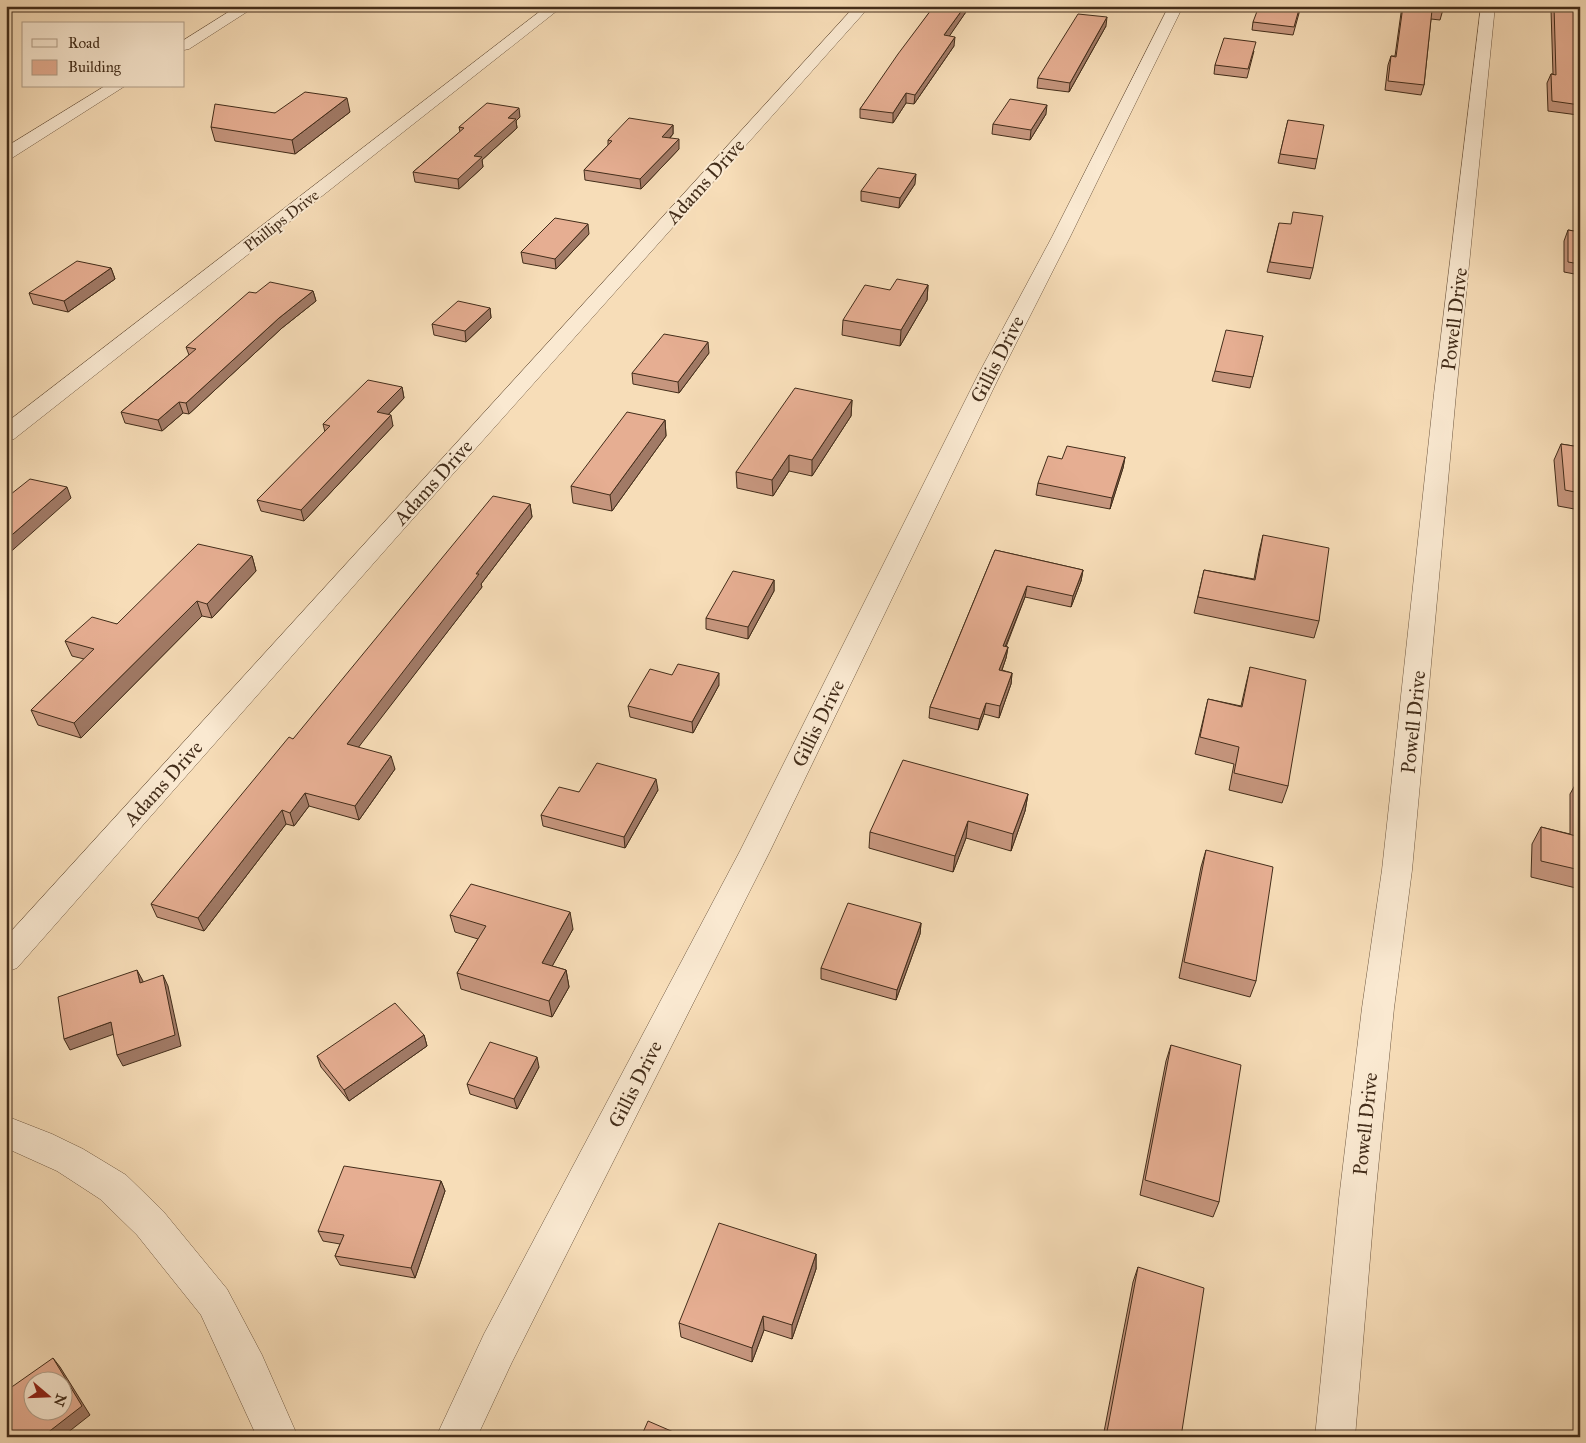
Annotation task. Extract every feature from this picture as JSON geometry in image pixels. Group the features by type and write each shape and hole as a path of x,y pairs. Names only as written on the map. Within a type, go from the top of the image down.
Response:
{"street":[{"path":"185,45 250,6"},
{"name":"Phillips Drive","path":"6,434 556,6"},
{"name":"Adams Drive","path":"6,959 386,534 863,6"},
{"name":"Gillis Drive","path":"456,1437 498,1348 755,851 989,375 1061,237 1176,6"},
{"name":"Powell Drive","path":"1335,1437 1358,1189 1397,870 1444,394 1459,283 1488,6"},
{"path":"6,154 114,88"},
{"path":"6,1132 40,1144 113,1187 150,1223 214,1302 248,1369 278,1437"}],"building":[{"path":"934,6 965,6 944,35 955,37 915,95 906,93 893,113 860,109 898,54"},
{"path":"1259,6 1300,6 1294,27 1253,22"},
{"path":"1403,6 1444,6 1443,11 1432,10 1424,85 1388,81 1391,56 1396,57"},
{"path":"1554,6 1580,6 1580,105 1552,101 1551,74 1556,75"},
{"path":"1078,14 1107,17 1070,83 1038,78"},
{"path":"1224,38 1256,42 1248,69 1215,65"},
{"path":"305,92 347,98 292,140 211,127 215,104 275,113"},
{"path":"1010,99 1047,105 1031,130 993,124"},
{"path":"487,103 519,108 508,118 516,119 474,156 482,157 458,179 413,172 464,128 459,127"},
{"path":"629,118 673,125 662,137 679,139 640,179 584,170 612,141 608,140"},
{"path":"1288,120 1324,125 1317,159 1280,154"},
{"path":"878,168 916,174 900,198 861,191"},
{"path":"1293,212 1323,216 1313,268 1270,262 1279,223 1291,224"},
{"path":"555,218 588,224 555,259 521,252"},
{"path":"1568,230 1580,232 1580,264 1568,262"},
{"path":"77,261 111,268 64,301 29,293"},
{"path":"897,279 928,285 901,330 843,320 865,285 890,290"},
{"path":"270,282 313,291 279,318 186,403 179,402 158,420 121,412 196,349 186,347 249,292 256,293"},
{"path":"458,301 490,308 465,331 432,324"},
{"path":"1226,330 1263,336 1253,377 1215,371"},
{"path":"664,334 708,342 678,382 632,373"},
{"path":"368,380 402,387 377,412 391,415 301,510 257,500 330,426 323,424"},
{"path":"795,388 852,400 812,460 789,455 772,480 736,472"},
{"path":"627,412 665,420 610,495 571,486"},
{"path":"1561,444 1580,447 1580,493 1565,490"},
{"path":"1067,446 1125,457 1112,498 1038,483 1048,456 1062,459"},
{"path":"30,479 67,487 6,540 6,498"},
{"path":"493,496 530,504 476,574 479,574 347,744 391,756 355,806 305,793 290,813 282,810 198,918 151,904 289,737 293,739"},
{"path":"1263,535 1329,548 1319,621 1198,597 1204,570 1255,580"},
{"path":"198,544 252,556 207,604 197,601 74,723 31,710 94,649 65,641 92,617 117,624"},
{"path":"995,550 1083,570 1073,596 1027,586 1003,646 1008,647 999,670 1012,673 1000,706 986,703 980,719 930,707"},
{"path":"733,571 774,580 748,627 706,618"},
{"path":"678,664 719,673 692,722 628,706 650,669 672,675"},
{"path":"1250,667 1306,680 1288,786 1234,773 1239,747 1200,737 1208,699 1242,707"},
{"path":"903,760 1028,794 1013,834 968,821 955,856 870,832"},
{"path":"597,763 656,779 624,837 541,815 559,787 579,792"},
{"path":"1579,778 1580,778 1580,837"},
{"path":"1541,827 1580,837 1580,870 1541,861"},
{"path":"1206,850 1273,867 1256,981 1184,962"},
{"path":"471,884 570,912 542,963 566,970 549,1001 457,973 486,926 450,915"},
{"path":"848,903 921,923 897,990 821,968"},
{"path":"137,970 140,983 163,975 175,1035 117,1055 111,1022 64,1039 58,997"},
{"path":"395,1003 424,1035 344,1090 317,1056"},
{"path":"490,1042 537,1057 514,1099 467,1084"},
{"path":"1171,1045 1241,1065 1219,1202 1145,1180"},
{"path":"344,1166 441,1181 411,1268 335,1256 344,1235 318,1231"},
{"path":"719,1223 816,1254 792,1325 763,1316 752,1348 679,1323"},
{"path":"1138,1267 1204,1288 1181,1437 1106,1437"},
{"path":"53,1358 60,1370 36,1370"},
{"path":"22,1380 22,1420 64,1420 42,1437 6,1437 6,1391"},
{"path":"72,1389 82,1406 72,1414"},
{"path":"648,1421 685,1437 641,1437"}]}
